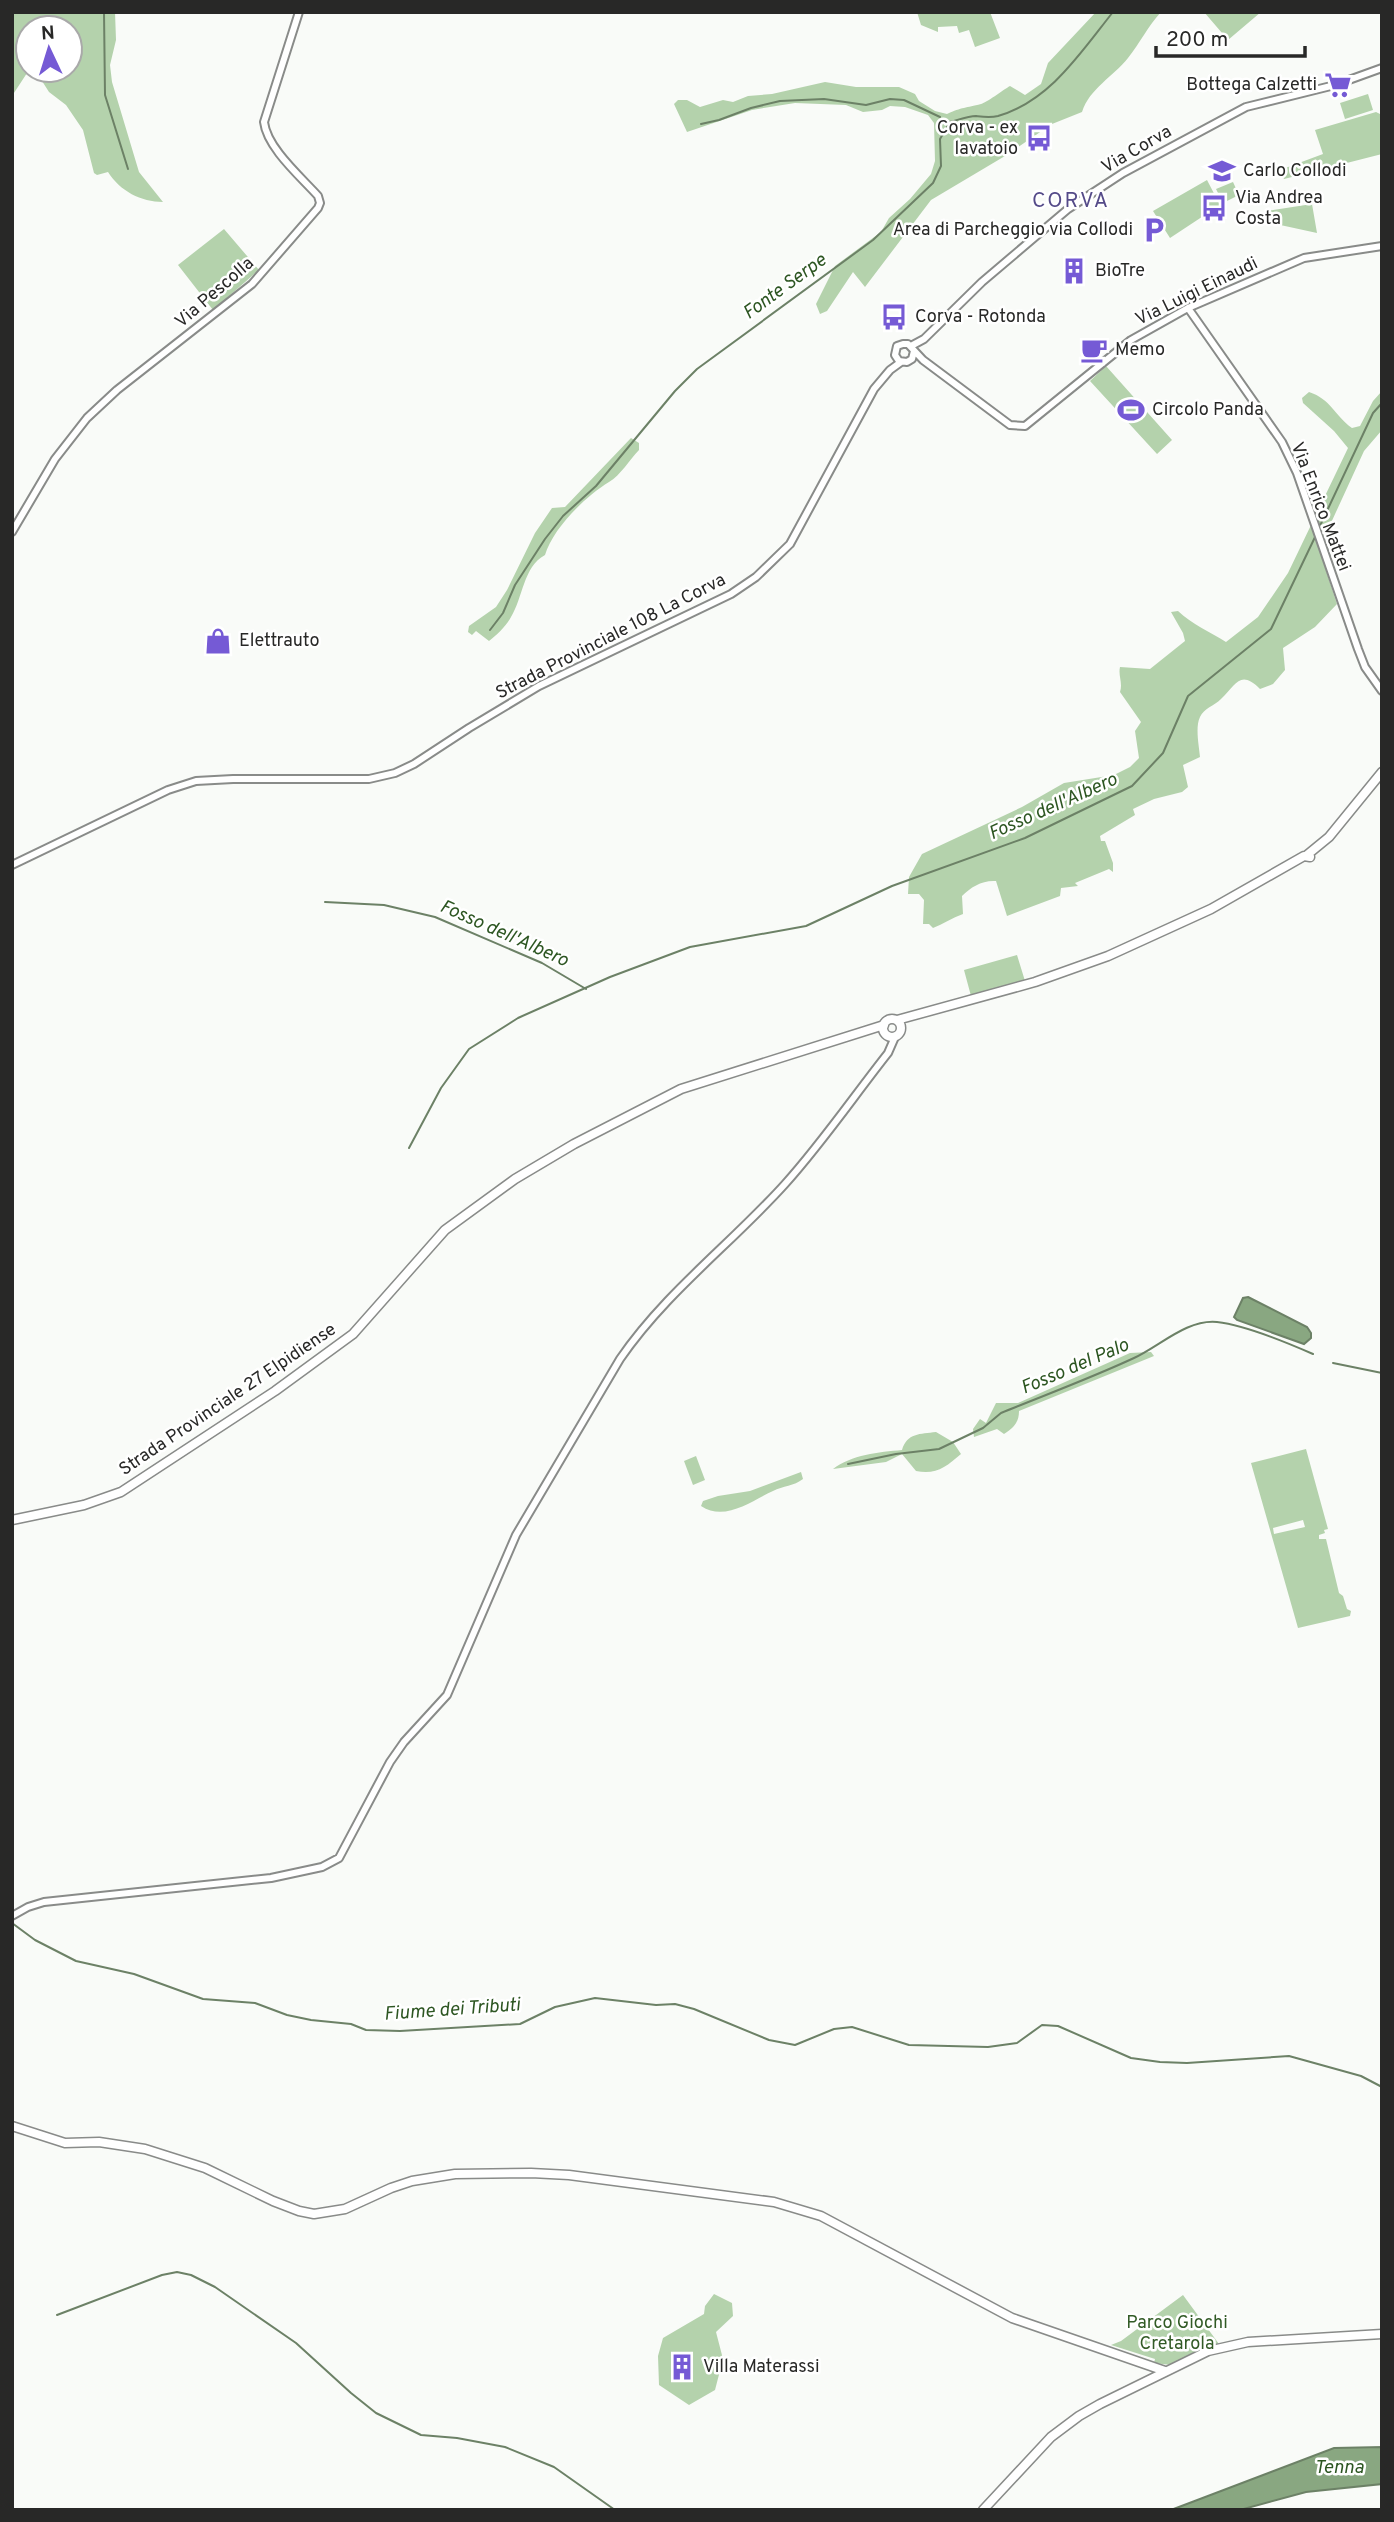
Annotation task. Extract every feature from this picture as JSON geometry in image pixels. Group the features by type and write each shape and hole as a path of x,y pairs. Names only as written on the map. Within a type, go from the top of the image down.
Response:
{"main road":[{"name":"Strada Provinciale 27 Elpidiense","path":"887,1033 890,1019 919,1015 1035,982 1108,956 1210,909 1305,857 1329,837 1382,772"},
{"name":"Strada Provinciale 27 Elpidiense","path":"12,1520 84,1505 121,1492 275,1391 353,1334 445,1230 515,1179 564,1150 681,1089 873,1028 887,1033 901,1030 919,1015"},
{"path":"897,1020 901,1030"},
{"path":"12,2126 65,2143 99,2142 145,2149 205,2168 273,2201 314,2214 345,2209 412,2181 466,2174 569,2175 774,2202 821,2216 1012,2318 1165,2371"},
{"path":"983,2510 1037,2451 1063,2428 1100,2404 1165,2371 1226,2346 1248,2342 1382,2334"},
{"path":"1139,2363 1153,2377"},
{"path":"1151,2367 1153,2377"}],"street":[{"name":"Via Pescolla","path":"12,532 55,459 87,418 117,390 252,285 318,208 318,196 273,145 264,122 299,12"},
{"name":"Via Corva","path":"912,349 982,282 1068,209 1123,173 1246,107 1335,85 1382,68"},
{"name":"Via Luigi Einaudi","path":"923,360 1010,425 1020,427 1030,423 1131,340 1188,308 1304,258 1382,246"},
{"name":"Via Enrico Mattei","path":"1188,308 1282,442 1297,473 1357,649 1365,667 1382,691"},
{"path":"900,344 906,344 923,360 898,360 894,352 900,344"},
{"path":"912,349 912,359"},
{"name":"Strada Provinciale 108 La Corva","path":"12,865 168,790 196,781 369,779 402,771 539,686 731,594 756,577 790,544 863,407 898,360"},
{"path":"12,1916 44,1902 271,1878 322,1867 339,1858 390,1762 404,1742 447,1695 516,1535 620,1359 660,1308 785,1184 888,1053 887,1033"}],"green space":[{"path":"12,12 115,12 116,40 110,65 112,82 139,172 163,202 132,194 119,185 108,172 97,175 94,173 83,130 66,105 49,92 44,84 84,84 84,14 14,14 14,84 20,84 12,96"},
{"path":"917,12 990,12 1000,38 975,47 969,30 959,33 957,26 938,27 938,32 921,25"},
{"path":"1096,12 1161,12 1128,58 1090,96 1082,112 1052,124 931,200 865,287 853,272 827,311 820,314 816,304 835,266 881,232 889,218 931,174 935,161 934,123 928,115 905,107 890,106 882,110 863,112 846,105 795,103 752,110 687,132 674,104 678,100 687,100 700,107 723,100 733,102 748,96 772,94 825,82 856,87 899,87 915,94 919,101 935,111 947,114 983,103 1010,86 1025,95 1041,84 1048,63"},
{"path":"1204,12 1261,12 1228,40"},
{"path":"1368,94 1373,110 1345,119 1340,103"},
{"path":"1376,112 1382,115 1382,154 1284,179 1280,170 1323,154 1315,130"},
{"path":"1207,180 1220,205 1170,238 1153,211"},
{"path":"1233,182 1239,195 1223,203 1216,189"},
{"path":"1312,204 1317,233 1257,220 1267,216 1267,211"},
{"path":"224,229 259,270 213,310 178,265"},
{"name":"Circolo Panda","path":"1106,366 1172,440 1157,454 1090,381"},
{"path":"1382,391 1382,430 1364,451 1319,549 1337,604 1315,627 1283,648 1285,670 1273,684 1260,689 1248,680 1239,681 1202,714 1198,726 1200,757 1183,765 1188,787 1182,792 1154,799 1133,809 1135,815 1100,836 1101,841 1105,841 1113,863 1113,872 1109,869 1075,883 1078,886 1061,888 1060,896 1007,916 996,881 981,883 962,896 963,914 933,928 929,924 923,924 924,900 919,894 908,894 909,877 922,854 1022,807 1064,783 1114,775 1130,767 1139,758 1135,731 1141,722 1120,692 1120,667 1150,669 1185,641 1171,612 1178,611 1226,642 1258,617 1288,573 1348,448 1334,431 1303,403 1302,398 1309,392 1316,395 1328,403 1352,428 1360,426 1373,401"},
{"path":"631,438 639,443 639,450 617,476 571,514 555,534 545,555 532,567 515,609 504,627 489,641 476,631 472,635 468,632 469,626 496,607 535,533 552,508 565,507"},
{"path":"1017,955 1025,981 971,996 964,970"},
{"path":"1151,1352 1154,1356 1019,1411 1015,1424 1004,1434 997,1429 974,1437 973,1429 980,1419 986,1423 996,1403 1018,1403 1130,1353"},
{"path":"936,1432 953,1442 961,1454 935,1471 916,1471 902,1454 886,1462 833,1469 857,1457 902,1450 911,1437"},
{"path":"1306,1449 1328,1529 1319,1535 1319,1539 1326,1539 1339,1593 1343,1596 1347,1609 1351,1611 1350,1616 1298,1628 1251,1463","holes":["1303,1520 1305,1527 1274,1534 1273,1528"]},
{"path":"696,1456 705,1480 693,1485 684,1461"},
{"path":"801,1472 803,1479 800,1481 738,1508 719,1512 701,1506 703,1501 750,1491"},
{"path":"714,2294 732,2303 733,2316 716,2332 723,2359 715,2390 689,2405 659,2385 658,2356 663,2338 704,2314 705,2306"},
{"name":"Parco Giochi Cretarola","path":"1183,2295 1219,2344 1171,2365 1154,2363 1155,2359 1111,2345 1121,2341"}],"water":[{"path":"1248,1297 1307,1327 1311,1338 1304,1344 1237,1320 1234,1317 1243,1298"},
{"name":"Tenna","path":"1382,2447 1382,2484 1306,2492 1240,2510 1171,2510 1334,2448"}],"waterway":[{"path":"104,12 105,95 128,169"},
{"name":"Fonte Serpe","path":"490,630 503,613 515,585 563,516 596,486 675,391 697,369 873,240 933,183 941,166 940,139 950,122 973,116 998,116 1033,99 1049,87 1076,59 1113,12"},
{"name":"Fonte Serpe","path":"701,124 780,101 824,99 866,105 890,99 904,100 940,117"},
{"name":"Fosso dell'Albero","path":"1318,530 1373,413 1382,403"},
{"name":"Fosso dell'Albero","path":"409,1148 441,1088 469,1049 518,1018 610,977 690,947 806,926 892,886 1025,838 1132,786 1163,753 1188,696 1271,629 1316,535"},
{"name":"Fosso dell'Albero","path":"325,902 384,905 435,917 542,963 586,989"},
{"name":"Fosso del Palo","path":"848,1464 939,1449 983,1428 1001,1413 1134,1358 1174,1334 1206,1322 1239,1327 1313,1354"},
{"name":"Fosso del Palo","path":"1333,1363 1382,1373"},
{"name":"Fiume dei Tributi","path":"12,1923 35,1940 76,1961 134,1974 203,1999 255,2003 287,2015 351,2024 366,2030 400,2031 520,2024 555,2007 595,1998 656,2005 675,2004 694,2009 769,2040 795,2045 834,2029 852,2027 909,2045 988,2047 1017,2043 1042,2025 1058,2026 1131,2058 1187,2063 1289,2056 1361,2076 1382,2087"},
{"path":"57,2315 162,2275 177,2272 191,2275 215,2287 296,2343 376,2413 421,2435 457,2438 505,2447 554,2467 615,2510"}],"place":[{"name":"Bottega Calzetti","path":"1338,85"},
{"name":"Corva - ex lavatoio","path":"1039,138"},
{"name":"Carlo Collodi","path":"1222,171"},
{"name":"Via Andrea Costa","path":"1214,208"},
{"name":"Area di Parcheggio via Collodi","path":"1154,230"},
{"name":"BioTre","path":"1074,271"},
{"name":"Corva - Rotonda","path":"894,317"},
{"name":"Memo","path":"1094,350"},
{"name":"Circolo Panda","path":"1131,410"},
{"name":"Elettrauto","path":"218,641"},
{"name":"Villa Materassi","path":"682,2367"}],"district":[{"name":"CORVA","path":"1071,201"}]}
